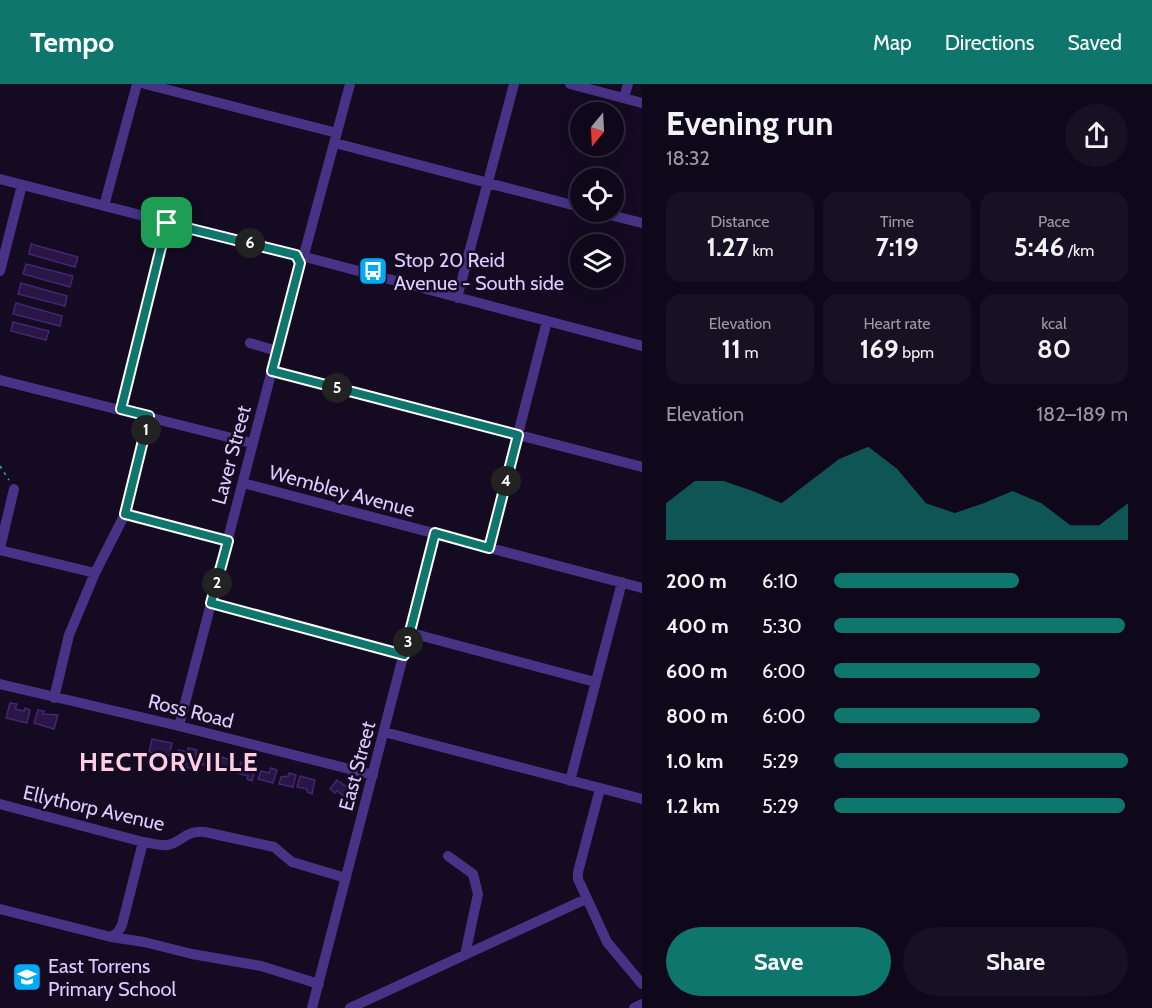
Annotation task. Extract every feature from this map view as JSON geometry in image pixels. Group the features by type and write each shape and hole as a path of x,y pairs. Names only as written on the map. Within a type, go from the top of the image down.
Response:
{"street":[{"path":"104,206 137,84"},
{"path":"145,84 570,204"},
{"name":"Laver Street","path":"179,726 252,443 350,84"},
{"path":"457,298 514,84"},
{"path":"570,84 642,103"},
{"path":"624,98 628,84"},
{"path":"0,179 642,346"},
{"path":"0,271 22,185"},
{"path":"624,218 642,223"},
{"path":"121,409 167,223"},
{"path":"489,548 547,321"},
{"path":"250,343 278,351"},
{"path":"272,371 642,467"},
{"path":"0,380 252,443"},
{"path":"54,698 69,635 95,573 125,514 149,416"},
{"name":"Wembley Avenue","path":"243,483 642,588"},
{"path":"14,489 0,549 95,573"},
{"path":"125,514 228,541"},
{"name":"East Street","path":"312,1008 411,633 435,533"},
{"path":"570,781 622,582"},
{"path":"211,603 404,655"},
{"path":"411,633 595,682"},
{"name":"Ross Road","path":"0,684 372,775"},
{"path":"384,732 642,800"},
{"path":"600,789 578,879 607,942 642,984"},
{"name":"Ellythorp Avenue","path":"0,804 162,845 171,844 194,831 205,832 274,848 292,862 346,878"},
{"path":"111,937 122,925 143,842"},
{"path":"448,856 472,874 478,894 465,955"},
{"path":"350,1008 586,899"},
{"path":"0,909 111,937 261,966 319,984"},
{"path":"634,1008 642,1004"}],"path":[{"path":"0,466 14,489"}],"building":[{"path":"31,244 78,257 75,267 29,254"},
{"path":"26,264 73,276 70,287 23,274"},
{"path":"21,283 67,296 65,306 18,294"},
{"path":"16,303 62,316 60,326 13,314"},
{"path":"13,322 49,331 46,340 11,331"},
{"path":"10,703 17,704 15,709 30,710 27,723 6,718"},
{"path":"38,710 44,711 43,714 58,715 54,729 34,723"},
{"path":"152,739 172,743 169,756 149,752"},
{"path":"188,748 197,750 193,769 185,767 186,763 176,760 178,750 187,752"},
{"path":"202,751 214,756 211,767 196,763"},
{"path":"222,757 235,762 233,772 219,769"},
{"path":"241,762 256,766 252,781 247,779 248,776 238,773"},
{"path":"271,768 277,770 273,783 258,779 261,771 269,773"},
{"path":"289,773 296,775 293,787 279,784 281,777 289,776"},
{"path":"300,776 315,780 312,794 307,792 307,789 297,787"},
{"path":"337,780 351,790 345,797 330,789"}],"place":[{"name":"Stop 20 Reid Avenue - South side","path":"373,271"},
{"name":"East Torrens Primary School","path":"27,977"}],"district":[{"name":"HECTORVILLE","path":"169,762"}],"route":[{"path":"167,223 296,255 300,263 272,371 518,435 489,548 435,533 404,655 211,603 228,541 125,514 149,416 121,409 167,223"}]}
